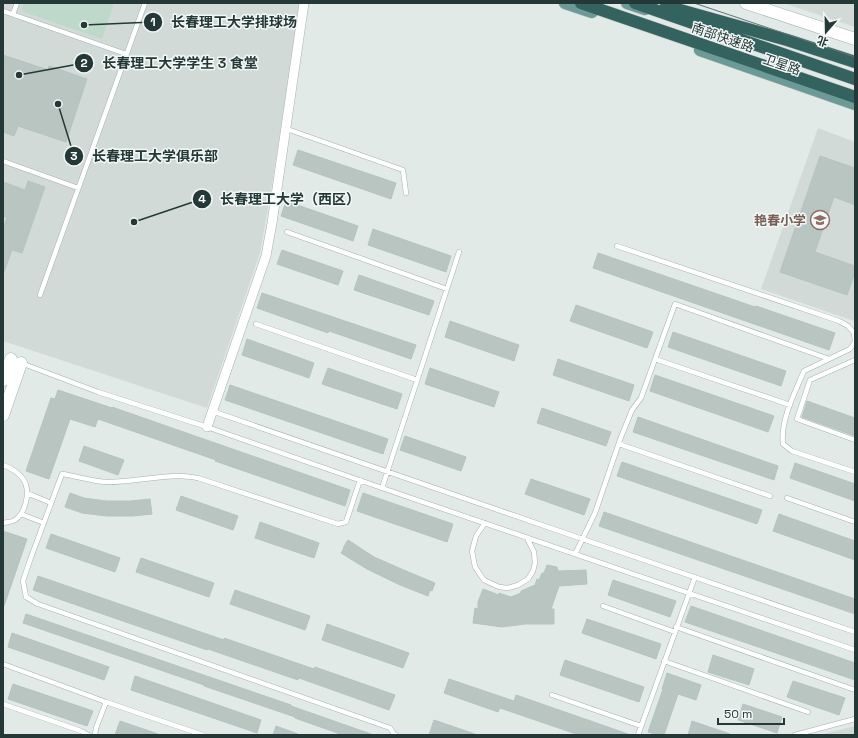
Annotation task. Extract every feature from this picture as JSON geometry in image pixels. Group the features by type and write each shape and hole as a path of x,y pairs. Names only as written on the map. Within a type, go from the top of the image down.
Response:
{"highway":[{"name":"南部快速路","path":"581,3 855,97"},
{"name":"南部快速路","path":"635,3 855,79"},
{"path":"657,3 787,40 855,62"}],"main road":[{"name":"卫星路","path":"565,3 855,104"},
{"name":"卫星路","path":"627,3 855,84"},
{"path":"746,3 855,39"},
{"path":"3,380 16,361"},
{"path":"3,415 16,361"}],"street":[{"path":"207,427 266,256 287,129 304,3"}],"lane":[{"path":"13,14 17,3"},
{"path":"40,295 145,3"},
{"path":"3,11 126,54"},
{"path":"287,129 403,170 406,193"},
{"path":"3,161 78,188"},
{"path":"287,232 447,289"},
{"path":"617,246 839,321 848,326 854,333 854,342 850,349 804,371 786,415 782,436 783,444 792,451 855,472"},
{"path":"382,488 459,252"},
{"path":"575,554 595,514 619,444 632,410 641,398 675,304 829,359"},
{"path":"256,324 417,380"},
{"path":"655,359 790,405"},
{"path":"855,360 810,380 797,419 855,440"},
{"path":"16,361 98,392 207,427 855,650"},
{"path":"212,411 855,632"},
{"path":"619,444 770,496"},
{"path":"3,465 19,474 26,485 27,493 25,506 21,514 15,520 3,523"},
{"path":"360,480 346,522 338,524 198,478 179,476 126,482 106,482 62,474 23,582 26,597 38,604 390,728 396,735"},
{"path":"27,493 51,503"},
{"path":"787,498 855,522"},
{"path":"21,514 44,523"},
{"path":"484,523 476,536 472,550 475,567 484,580 499,587 508,588 518,585 528,579 533,571 535,563 534,552 527,538"},
{"path":"638,735 695,577"},
{"path":"603,606 676,629 855,690"},
{"path":"664,661 808,712"},
{"path":"3,664 106,702 203,735"},
{"path":"552,695 641,726"},
{"path":"95,735 96,728 106,702"},
{"path":"4,704 81,731 88,735"},
{"path":"795,735 855,719"}],"shaded area":[{"path":"3,3 300,3 260,253 207,408 3,341"},
{"path":"783,3 855,3 855,27"},
{"name":"艳春小学","path":"818,128 855,142 855,323 854,321 761,289"},
{"path":"855,726 855,735 819,735"}],"green space":[{"path":"24,3 114,3 102,39 21,11"}],"building":[{"path":"3,55 48,70 49,66 87,79 66,142 18,126 14,136 3,132"},
{"path":"298,150 396,183 391,199 293,165"},
{"path":"820,156 855,168 855,205 834,197 815,252 855,266 855,272 847,295 780,272"},
{"path":"28,181 45,187 22,253 12,250 3,272 3,230 7,217 3,216 3,182 25,190"},
{"path":"286,201 358,226 353,241 281,216"},
{"path":"373,229 451,256 446,272 368,245"},
{"path":"282,250 343,271 338,285 277,264"},
{"path":"598,253 835,333 829,350 593,268"},
{"path":"359,275 434,301 429,315 354,290"},
{"path":"262,293 416,345 411,359 329,331 328,333 257,308"},
{"path":"576,305 653,332 647,348 570,321"},
{"path":"450,321 519,345 514,361 445,337"},
{"path":"673,332 786,371 781,386 668,347"},
{"path":"247,339 314,363 309,378 242,355"},
{"path":"558,359 634,385 629,401 553,375"},
{"path":"328,368 402,394 397,409 322,384"},
{"path":"430,368 499,392 494,407 425,384"},
{"path":"655,375 774,416 768,432 650,391"},
{"path":"230,385 388,439 383,454 225,400"},
{"path":"58,390 112,407 350,490 345,506 98,419 95,427 70,419 49,479 26,471 51,398 55,399"},
{"path":"807,401 855,418 855,436 802,417"},
{"path":"542,408 611,432 606,446 537,423"},
{"path":"638,417 778,466 774,480 633,432"},
{"path":"405,436 466,457 461,471 400,450"},
{"path":"84,446 124,460 118,475 79,461"},
{"path":"622,462 762,510 757,524 617,476"},
{"path":"795,463 855,484 855,501 790,478"},
{"path":"531,479 590,499 584,515 525,494"},
{"path":"70,493 84,498 106,501 150,499 152,514 107,516 82,513 65,507"},
{"path":"363,493 453,524 447,542 357,511"},
{"path":"181,496 238,516 233,530 176,510"},
{"path":"604,512 855,599 855,614 599,526"},
{"path":"779,514 855,541 855,560 773,531"},
{"path":"260,522 319,543 314,558 255,538"},
{"path":"3,531 27,539 4,606 3,605"},
{"path":"51,534 120,558 115,572 46,548"},
{"path":"348,540 374,557 435,583 432,591 430,590 428,596 400,585 367,569 341,553"},
{"path":"141,558 214,583 209,597 136,572"},
{"path":"547,565 557,567 558,571 586,570 587,584 559,586 551,609 554,609 554,624 525,624 502,627 473,623 475,608 478,609 478,602 483,589 499,595 499,593 511,597 535,585 537,579 539,580 542,573 544,573"},
{"path":"38,576 224,640 224,638 314,669 315,667 395,695 389,710 299,678 298,680 208,649 207,650 33,590"},
{"path":"613,580 676,601 670,617 608,595"},
{"path":"235,590 310,616 305,630 230,604"},
{"path":"691,606 855,663 855,680 685,622"},
{"path":"26,614 291,705 371,735 343,735 204,685 23,623"},
{"path":"587,619 661,644 656,659 582,633"},
{"path":"327,624 409,653 403,668 322,640"},
{"path":"12,633 109,667 104,680 8,647"},
{"path":"713,655 754,669 749,685 708,672"},
{"path":"565,660 644,687 639,702 560,675"},
{"path":"667,673 701,685 696,700 678,694 664,735 658,735 648,732"},
{"path":"135,676 261,720 257,733 131,690"},
{"path":"449,679 514,701 516,695 628,735 579,735 500,708 498,712 444,693"},
{"path":"793,681 845,698 839,715 787,697"},
{"path":"13,684 93,711 87,726 8,699"},
{"path":"743,704 782,717 777,733 738,720"},
{"path":"434,720 475,734 475,735 429,735"},
{"path":"120,721 158,734 158,735 115,735"},
{"path":"692,721 730,734 688,735"},
{"path":"276,726 298,734 298,735 273,735"}],"tram line":[{"path":"694,3 855,57"}],"place":[{"name":"长春理工大学排球场","path":"84,25"},
{"name":"长春理工大学学生 3 食堂","path":"19,75"},
{"name":"长春理工大学俱乐部","path":"58,104"},
{"name":"艳春小学","path":"820,220"},
{"name":"长春理工大学（西区）","path":"134,222"}]}
